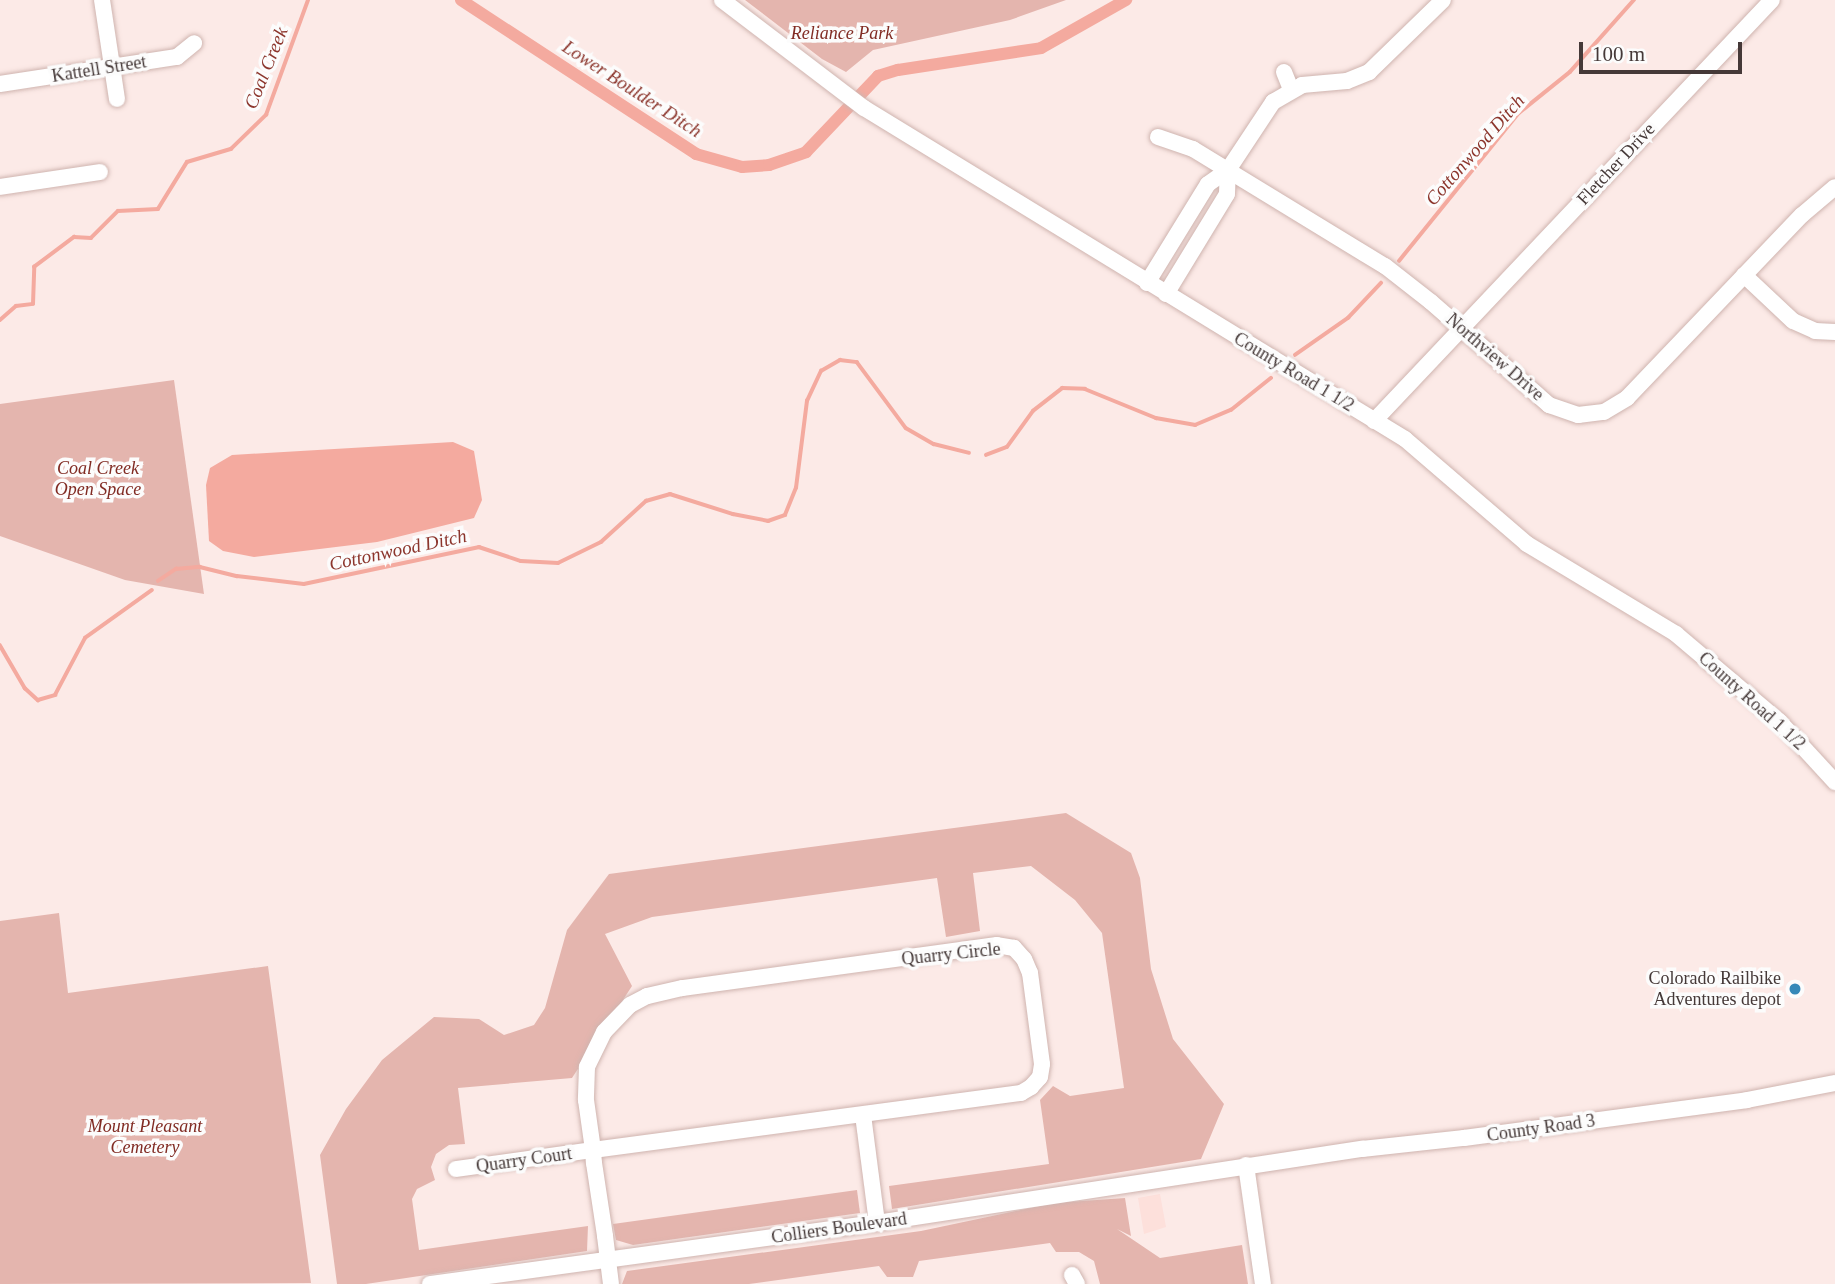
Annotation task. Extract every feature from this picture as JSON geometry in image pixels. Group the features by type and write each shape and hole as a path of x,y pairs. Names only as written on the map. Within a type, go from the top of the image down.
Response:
{"street":[{"path":"102,0 117,99"},
{"name":"County Road 1 1/2","path":"722,0 861,106 1415,447 1527,544 1676,634 1783,724 1835,782"},
{"path":"1147,283 1208,184 1228,170 1269,106 1291,89 1311,83 1348,82 1369,72 1443,0"},
{"name":"Fletcher Drive","path":"1374,421 1772,0"},
{"name":"Kattell Street","path":"0,84 177,57 194,43"},
{"path":"1284,72 1291,89"},
{"name":"Northview Drive","path":"1158,136 1193,149 1385,266 1549,405 1569,413 1592,414 1614,408 1627,398 1802,215 1835,187"},
{"path":"1166,294 1227,194 1228,170"},
{"path":"0,187 100,172"},
{"path":"1744,275 1793,321 1815,331 1835,332"},
{"name":"Quarry Circle","path":"593,1150 1021,1093 1040,1077 1042,1064 1030,972 1024,959 1014,948 997,945 681,988 647,996 616,1017 604,1032 587,1067 586,1100 611,1284"},
{"name":"County Road 3","path":"1247,1165 1747,1100 1835,1083"},
{"path":"863,1115 877,1223"},
{"name":"Quarry Court","path":"456,1169 593,1150"},
{"path":"1247,1165 1263,1284"},
{"name":"Colliers Boulevard","path":"430,1284 877,1223 1247,1165"}],"shaded area":[{"path":"453,442 474,451 482,500 474,518 377,542 254,557 223,551 209,541 206,485 210,468 232,455"},
{"path":"1160,1194 1166,1227 1144,1234 1138,1198"}],"green space":[{"name":"Reliance Park","path":"745,0 1066,0 1010,20 873,50 846,72 822,59"},
{"name":"Coal Creek Open Space","path":"174,380 204,594 125,580 0,536 0,404"},
{"path":"1066,813 1131,853 1140,878 1151,969 1173,1039 1224,1104 1201,1159 892,1209 889,1186 1049,1164 1040,1100 1053,1086 1070,1096 1124,1088 1102,933 1075,900 1031,866 973,873 980,931 946,937 937,878 652,917 605,934 632,986 572,1078 458,1088 465,1144 449,1145 436,1154 431,1167 435,1180 417,1189 412,1199 419,1250 588,1226 587,1251 366,1284 337,1284 320,1155 346,1109 382,1060 434,1017 479,1019 504,1035 534,1025 545,1008 567,930 609,874"},
{"name":"Mount Pleasant Cemetery","path":"59,913 68,993 268,966 311,1283 0,1284 0,921"},
{"path":"857,1190 860,1213 633,1245 616,1240 613,1224"},
{"path":"1125,1198 1131,1236 1117,1229 1160,1258 1242,1245 1248,1284 1100,1284 1094,1261 1079,1252 1056,1252 1050,1243 919,1261 913,1277 887,1277 879,1266 749,1284 622,1284 627,1271 921,1231 1054,1203"}],"waterway":[{"name":"Coal Creek","path":"0,320 16,306 33,304 34,267 74,237 91,238 118,211 158,209 187,162 231,149 266,115 308,0"},
{"name":"Lower Boulder Ditch","path":"461,0 696,154 742,167 769,165 806,152 878,76 898,70 1041,48 1126,0"},
{"name":"Cottonwood Ditch","path":"1399,261 1519,113 1570,72 1634,0"},
{"name":"Cottonwood Ditch","path":"1295,355 1348,318 1381,283"},
{"name":"Cottonwood Ditch","path":"158,581 176,569 200,567 237,576 304,584 479,547 521,561 558,563 601,542 646,501 670,494 733,514 768,521 785,515 796,488 807,401 821,371 840,360 857,362 906,428 934,444 969,453"},
{"name":"Cottonwood Ditch","path":"986,455 1007,447 1033,411 1062,388 1085,389 1156,418 1195,425 1231,410 1271,378"},
{"name":"Cottonwood Ditch","path":"0,645 25,688 38,700 55,695 85,638 152,590"}],"place":[{"name":"Colorado Railbike Adventures depot","path":"1795,989"}]}
